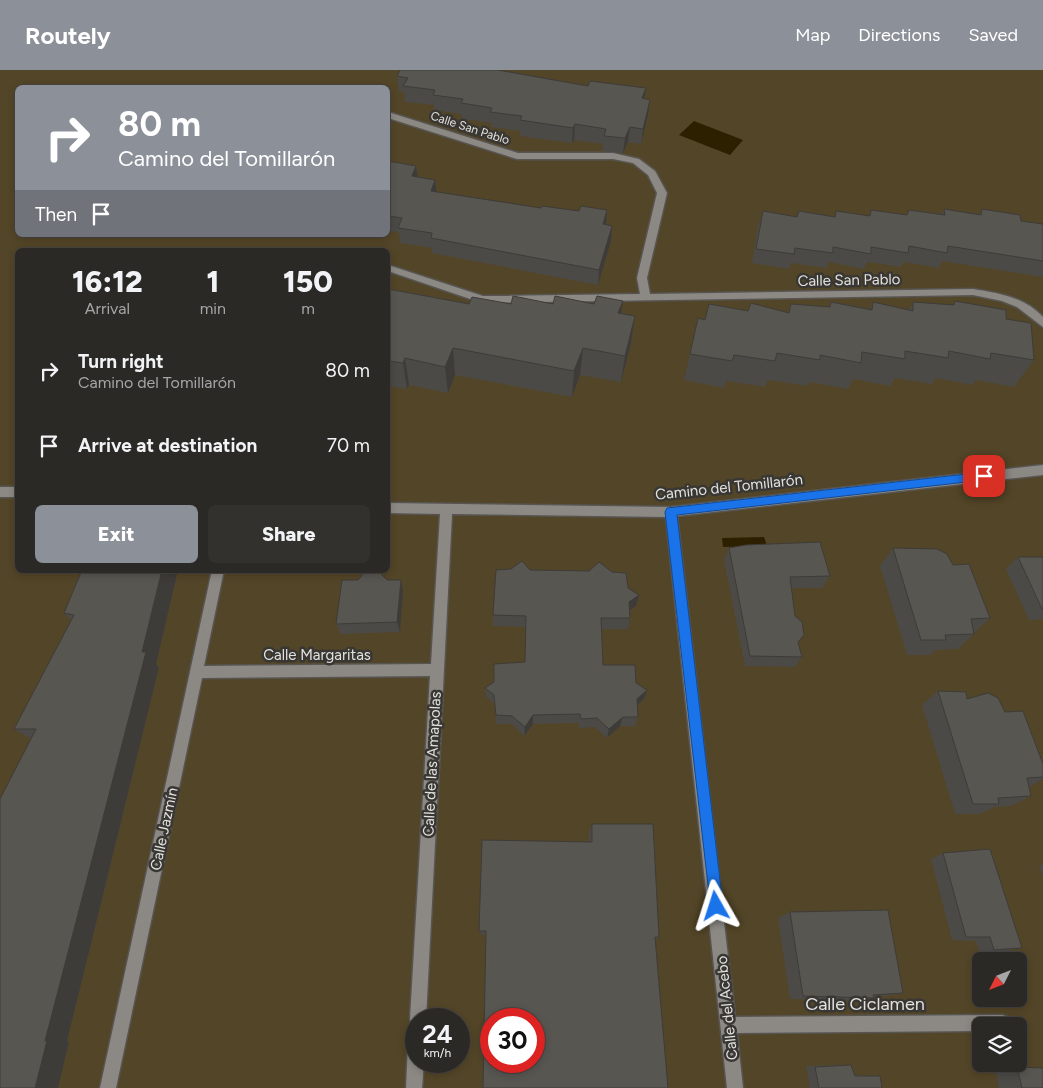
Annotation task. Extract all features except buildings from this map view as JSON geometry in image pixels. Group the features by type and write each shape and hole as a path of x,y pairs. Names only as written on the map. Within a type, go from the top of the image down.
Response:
{"street":[{"name":"Calle San Pablo","path":"390,116 517,156 612,156 636,161 652,173 662,193 642,278 646,298"},
{"name":"Calle San Pablo","path":"390,269 482,300 974,292 1007,298 1033,311 1043,323"},
{"name":"Camino del Tomillarón","path":"390,508 671,512 1043,470"},
{"path":"0,492 15,492"},
{"name":"Calle de las Amapolas","path":"419,1008 446,510"},
{"name":"Calle del Acebo","path":"671,512 735,1088"},
{"name":"Calle Jazmín","path":"108,1088 198,672 217,573"},
{"name":"Calle Margaritas","path":"198,672 437,670"},
{"name":"Calle Ciclamen","path":"729,1025 972,1023"},
{"path":"414,1088 415,1073"}],"shaded area":[{"path":"0,70 1043,70 1043,1088 0,1088"},
{"path":"694,121 743,140 730,155 679,135"},
{"path":"764,537 767,546 723,547 722,538"}],"route":[{"path":"716,906 671,512 984,476"}]}
